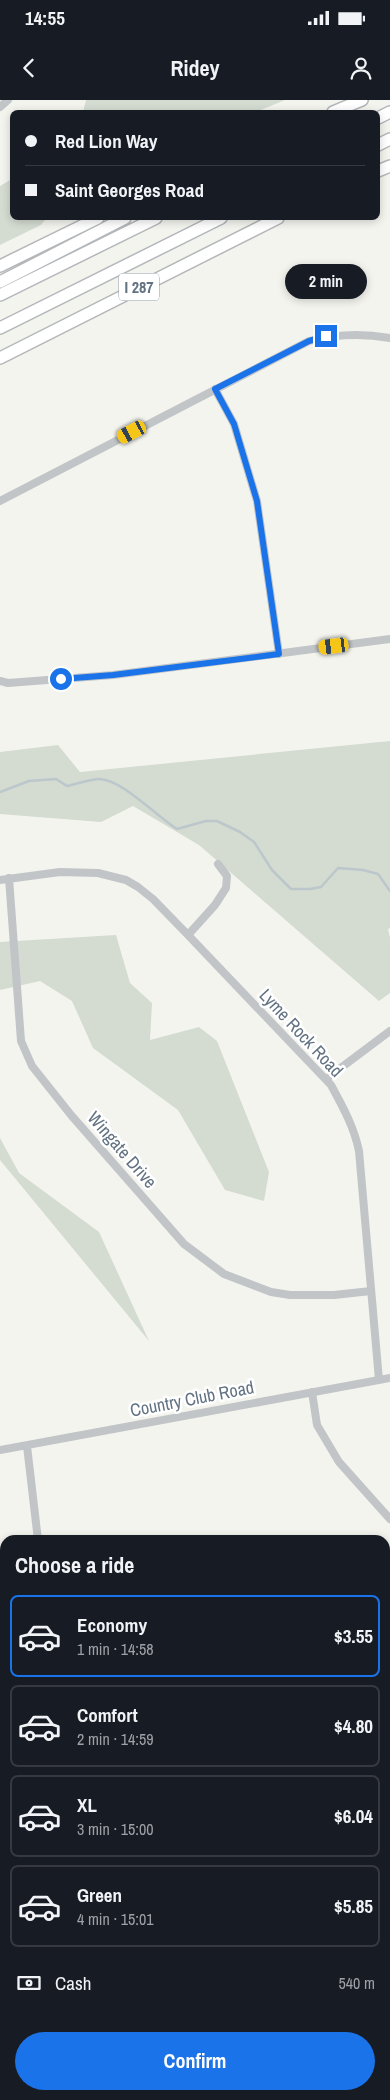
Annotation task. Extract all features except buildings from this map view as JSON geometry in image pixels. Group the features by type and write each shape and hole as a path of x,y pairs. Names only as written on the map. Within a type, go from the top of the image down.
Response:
{"highway":[{"path":"339,110 362,100"},
{"path":"0,266 94,220"},
{"path":"0,282 122,220"},
{"path":"0,295 152,220"},
{"name":"I 287","path":"0,328 217,220"},
{"name":"I 287","path":"0,358 274,220"}],"street":[{"path":"0,107 8,100"},
{"path":"0,501 309,341 343,334 375,335 390,338"},
{"path":"215,389 234,424 257,501 279,654"},
{"path":"0,681 8,683 113,675 390,639"},
{"path":"188,935 215,905 226,888 227,876 218,864"},
{"name":"Lyme Rock Road","path":"0,880 60,872 108,875 126,880 138,887 153,899 326,1079 347,1115 356,1136 359,1151 379,1380"},
{"name":"Wingate Drive","path":"9,878 22,1041 32,1066 184,1244 224,1274 271,1292 310,1296 371,1291"},
{"path":"326,1079 390,1031"},
{"name":"Country Club Road","path":"0,1450 390,1378"},
{"path":"312,1392 317,1425 340,1462 390,1519"},
{"path":"27,1446 37,1535"}],"shaded area":[{"path":"86,100 285,100 261,110 84,110"},
{"path":"10,180 10,220 46,220 41,225 0,245 0,186"},
{"path":"390,741 390,928 388,929 390,938 390,993 379,1001 199,845 133,806 101,822 0,814 0,752 58,745 80,772"},
{"path":"116,935 130,983 152,1003 150,1040 199,1027 217,1041 269,1172 264,1201 225,1190 178,1110 93,1048 72,1001 40,981 0,990 0,942"},
{"path":"0,1138 19,1173 99,1232 149,1341 0,1160"}],"waterway":[{"path":"0,792 29,781 56,779 67,786 98,779 107,780 128,791 177,829 206,821 217,821 240,832 254,842 272,870 291,889 321,887 338,868 363,870 378,874 390,891"}],"route":[{"path":"61,679 113,675 279,654 257,501 234,424 215,389 309,341 326,336"}]}
